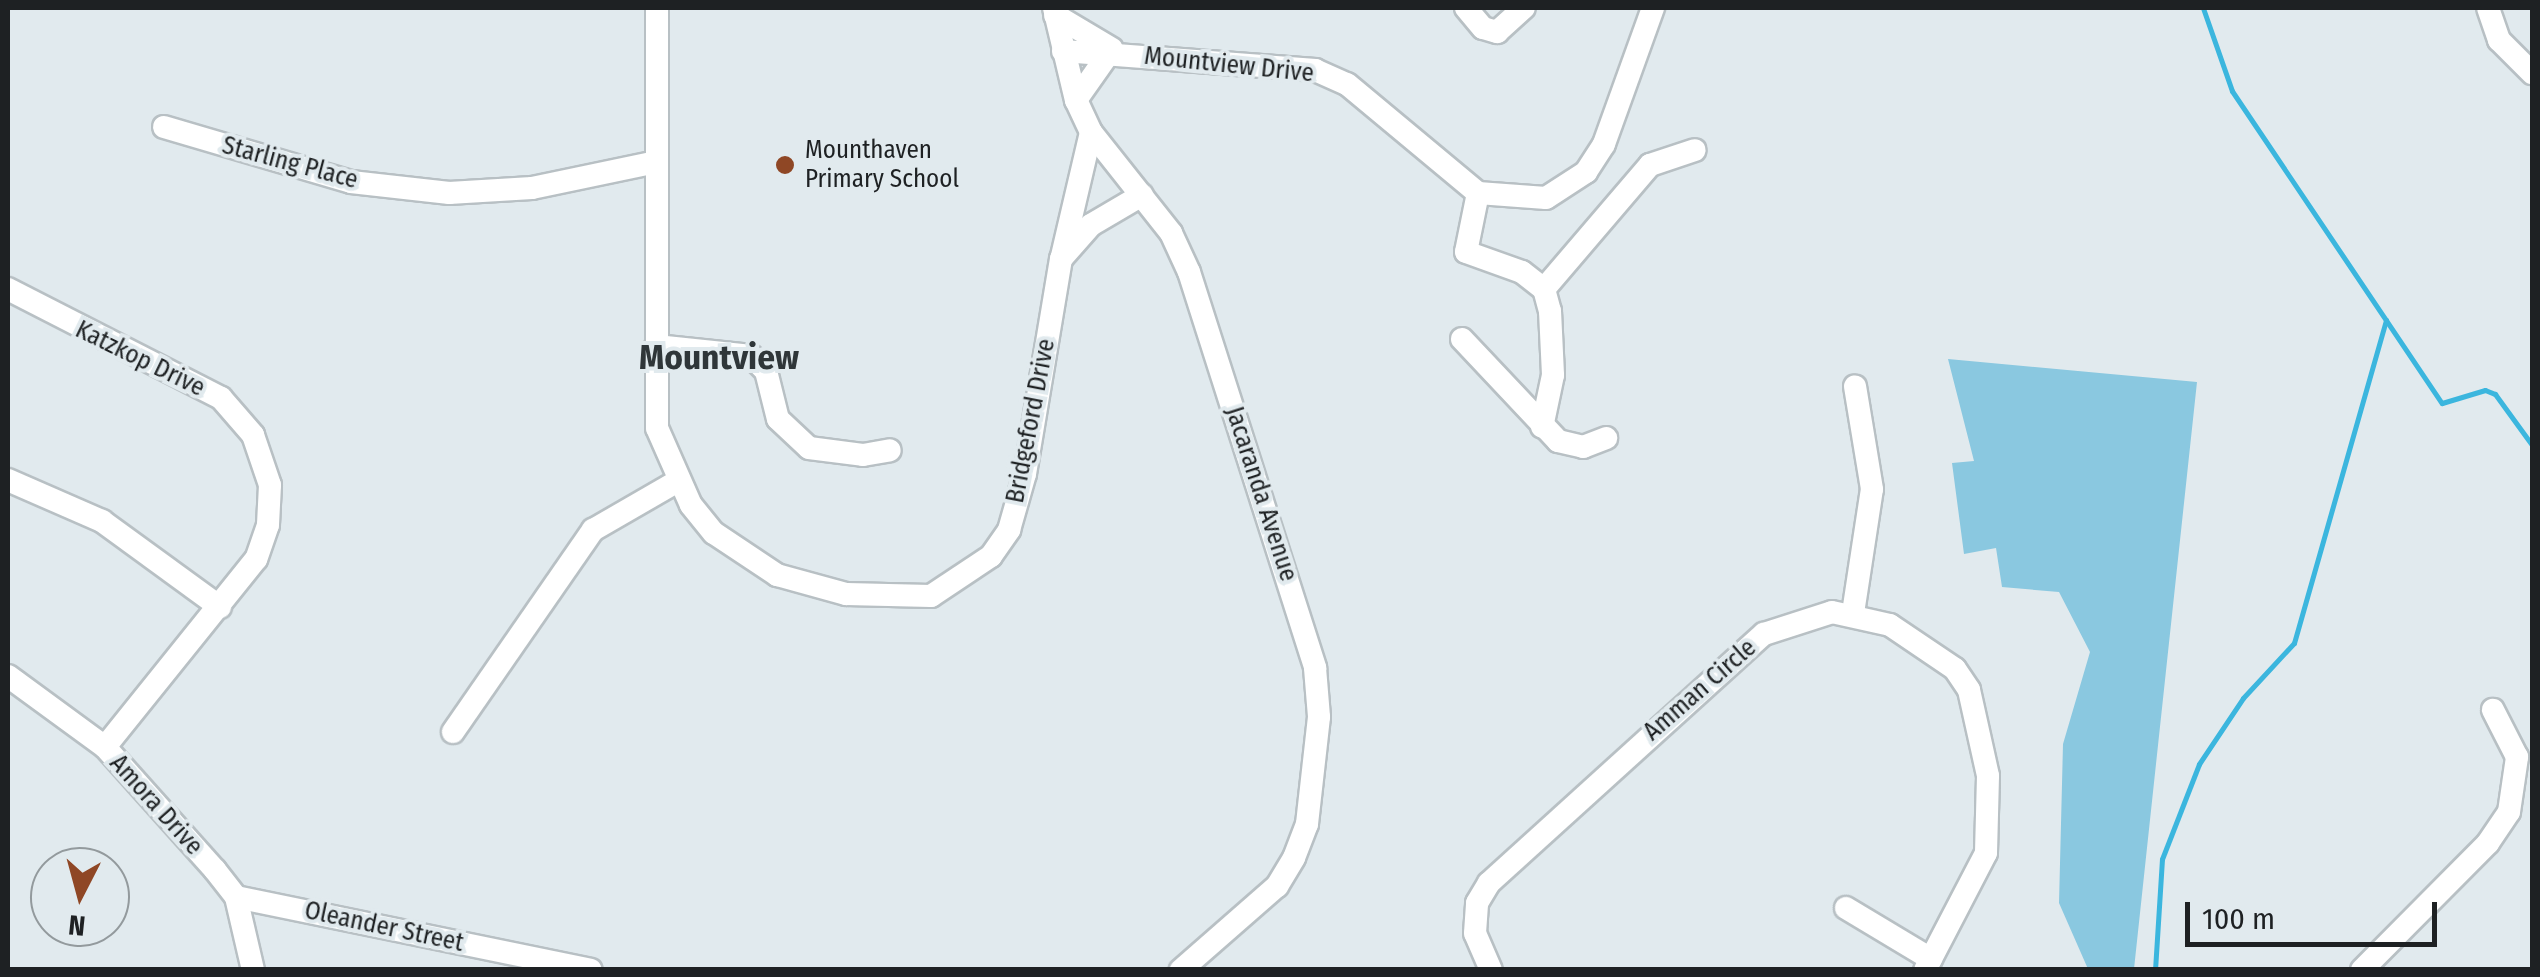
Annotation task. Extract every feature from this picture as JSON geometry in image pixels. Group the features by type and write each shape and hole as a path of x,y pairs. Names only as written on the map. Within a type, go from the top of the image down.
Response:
{"street":[{"name":"Bridgeford Drive","path":"658,8 657,428 676,482 714,533 777,576 892,599 931,596 964,580 1010,530 1061,259 1090,132"},
{"path":"1466,8 1483,28 1498,32 1524,8"},
{"path":"1542,427 1555,340 1544,289 1522,272 1466,252 1478,194 1546,198 1586,172 1604,144 1652,8"},
{"path":"2488,8 2499,40 2532,73"},
{"path":"1055,11 1115,54 1076,100"},
{"name":"Jacaranda Avenue","path":"1055,11 1076,100 1090,132 1171,233 1195,289 1315,668 1319,717 1307,824 1294,858 1278,886 1182,970"},
{"name":"Mountview Drive","path":"1063,50 1314,70 1347,84 1478,194"},
{"name":"Starling Place","path":"164,128 351,182 449,193 532,188 656,162"},
{"path":"1544,289 1650,165 1695,150"},
{"path":"1061,259 1091,224 1142,196"},
{"name":"Katzkop Drive","path":"8,290 221,398 253,435 270,485 268,525 256,558 104,747"},
{"path":"1462,339 1542,427 1570,447 1606,438"},
{"path":"656,346 751,356 766,371 778,419 809,448 863,455 890,450"},
{"path":"1852,613 1872,490 1855,386"},
{"path":"8,480 102,521 220,606"},
{"path":"453,732 593,530 676,482"},
{"name":"Amman Circle","path":"1491,970 1475,933 1478,903 1489,883 1764,634 1802,617 1852,613 1890,625 1954,670 1970,690 1978,724 1988,776 1986,853 1928,964"},
{"name":"Amora Drive","path":"8,676 104,747 236,897 253,970"},
{"path":"2362,970 2488,844 2509,812 2517,757 2493,710"},
{"name":"Oleander Street","path":"236,897 590,970"},
{"path":"1846,908 1928,964"}],"shaded area":[{"path":"1948,359 2197,382 2134,969 2088,969 2059,903 2063,744 2090,652 2059,592 2002,587 1996,548 1964,554 1952,463 1974,461"}],"waterway":[{"path":"2203,8 2232,91 2442,403 2485,390 2495,394 2532,445"},
{"path":"2155,970 2162,859 2199,764 2243,698 2294,643 2386,320"}],"place":[{"name":"Mounthaven Primary School","path":"785,165"}],"district":[{"name":"Mountview","path":"719,357"}]}
